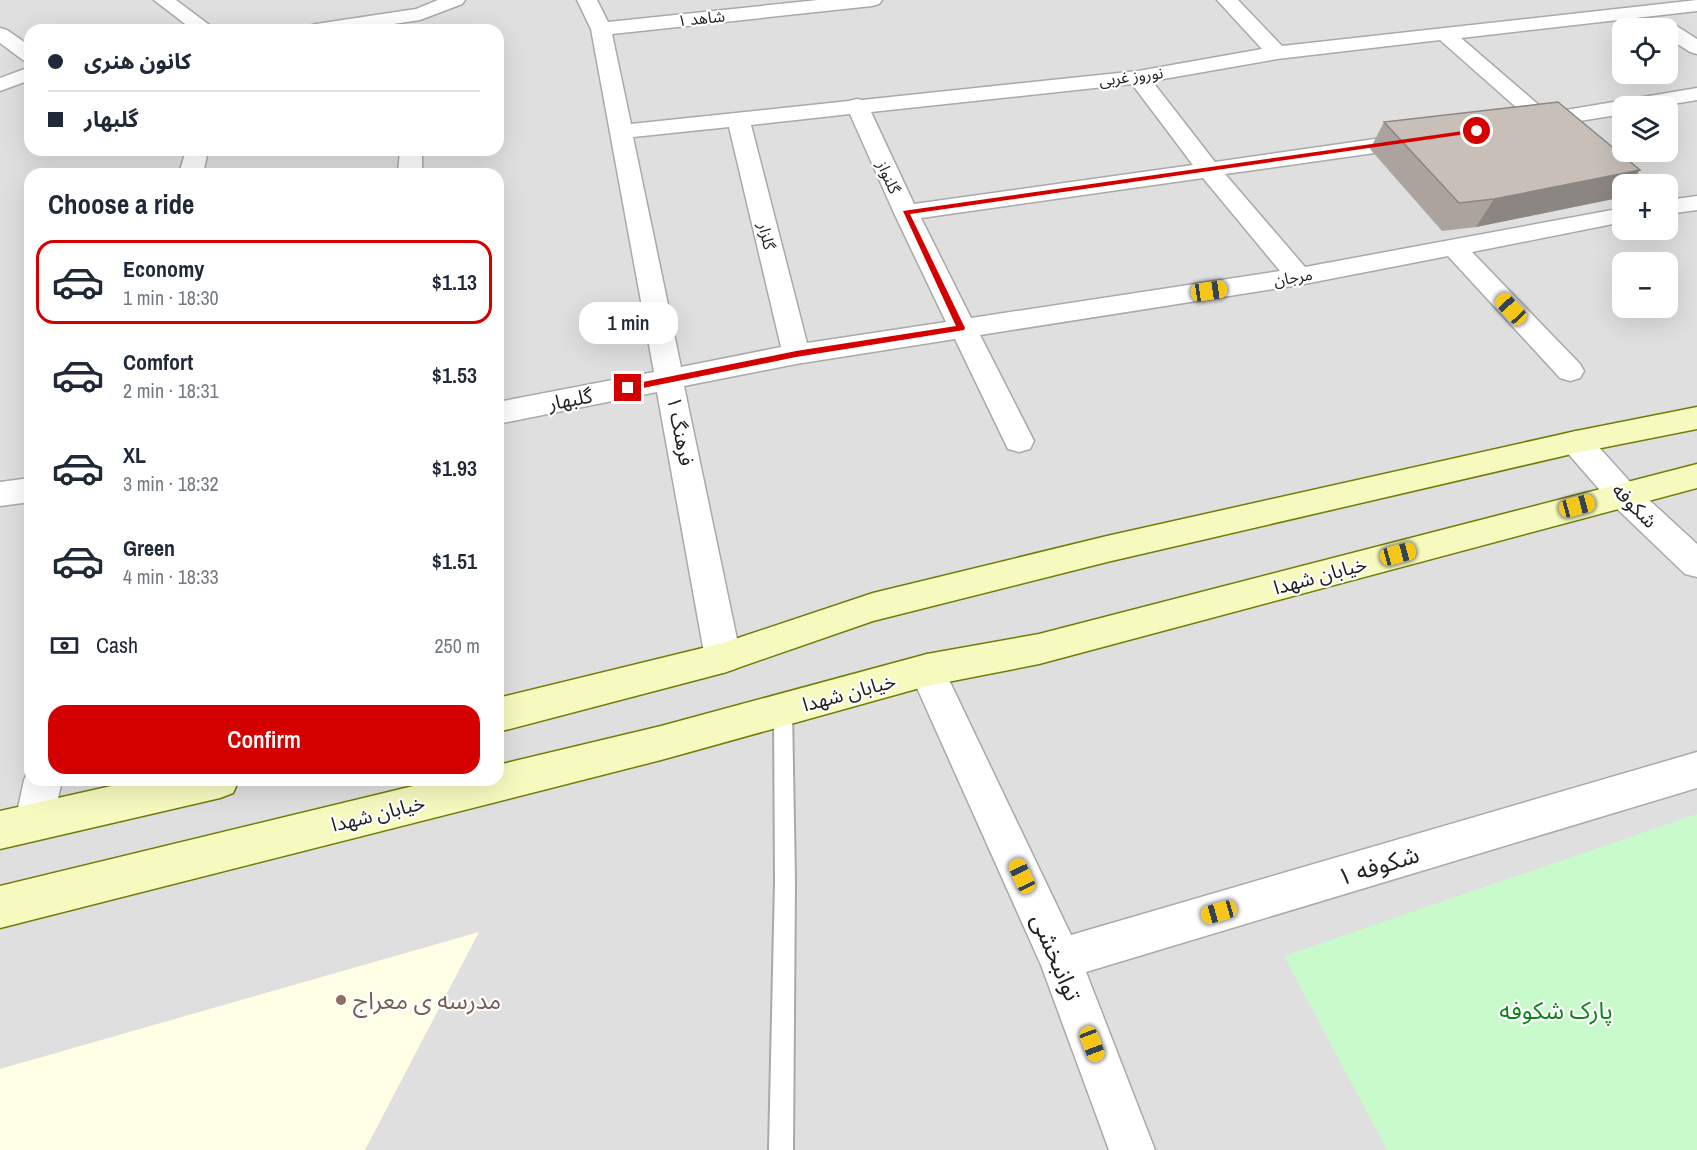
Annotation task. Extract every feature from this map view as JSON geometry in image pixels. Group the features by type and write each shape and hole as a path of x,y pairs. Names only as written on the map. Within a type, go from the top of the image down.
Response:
{"main road":[{"path":"504,713 723,658 873,607 1107,549 1576,442 1697,418"},
{"name":"خیابان شهدا","path":"504,782 661,743 927,670 1039,650 1697,476"},
{"path":"17,826 194,786"},
{"name":"خیابان شهدا","path":"0,907 488,786"}],"street":[{"path":"164,0 198,24"},
{"path":"386,0 419,22"},
{"path":"393,24 419,22 455,0"},
{"name":"فرهنگ ۱","path":"587,0 601,29 671,380 723,658"},
{"name":"شاهد ۱","path":"601,29 872,0"},
{"path":"1227,0 1277,53"},
{"path":"1632,5 1651,18"},
{"name":"نوروز غربی","path":"622,132 1138,76 1277,53 1445,34 1632,5 1697,5"},
{"path":"0,34 24,52"},
{"path":"1445,34 1612,180"},
{"path":"1678,36 1697,48"},
{"path":"1138,76 1209,170 1299,277"},
{"path":"0,108 14,79"},
{"path":"1678,97 1697,94"},
{"name":"گلنواز","path":"857,105 961,328 1019,441"},
{"path":"1510,126 1612,109"},
{"name":"گلزار","path":"738,119 796,354"},
{"path":"906,213 1440,136"},
{"path":"1678,206 1697,203"},
{"name":"مرجان","path":"961,328 1299,277 1612,217"},
{"path":"1453,247 1570,371"},
{"name":"گلبهار","path":"504,412 796,354 961,328"},
{"name":"شکوفه","path":"1576,442 1622,494 1697,564"},
{"path":"0,494 24,491"},
{"name":"توانبخشی","path":"927,670 1060,959 1132,1150"},
{"name":"شکوفه ۱","path":"1060,959 1697,770"},
{"path":"17,826 40,786"}],"lane":[{"path":"781,1150 785,881 783,710"}],"shaded area":[{"path":"0,0 1697,0 1697,1150 0,1150"},
{"name":"مدرسه ی معراج","path":"479,932 365,1150 0,1150 0,1069"}],"green space":[{"name":"پارک شکوفه","path":"1697,814 1697,1150 1387,1150 1284,956"}],"building":[{"path":"1558,102 1612,147 1612,162 1630,162 1640,170 1494,199 1459,203 1384,122"}],"place":[{"name":"مدرسه ی معراج","path":"341,1000"}],"route":[{"path":"628,388 796,354 961,328 906,213 1477,131"}]}
